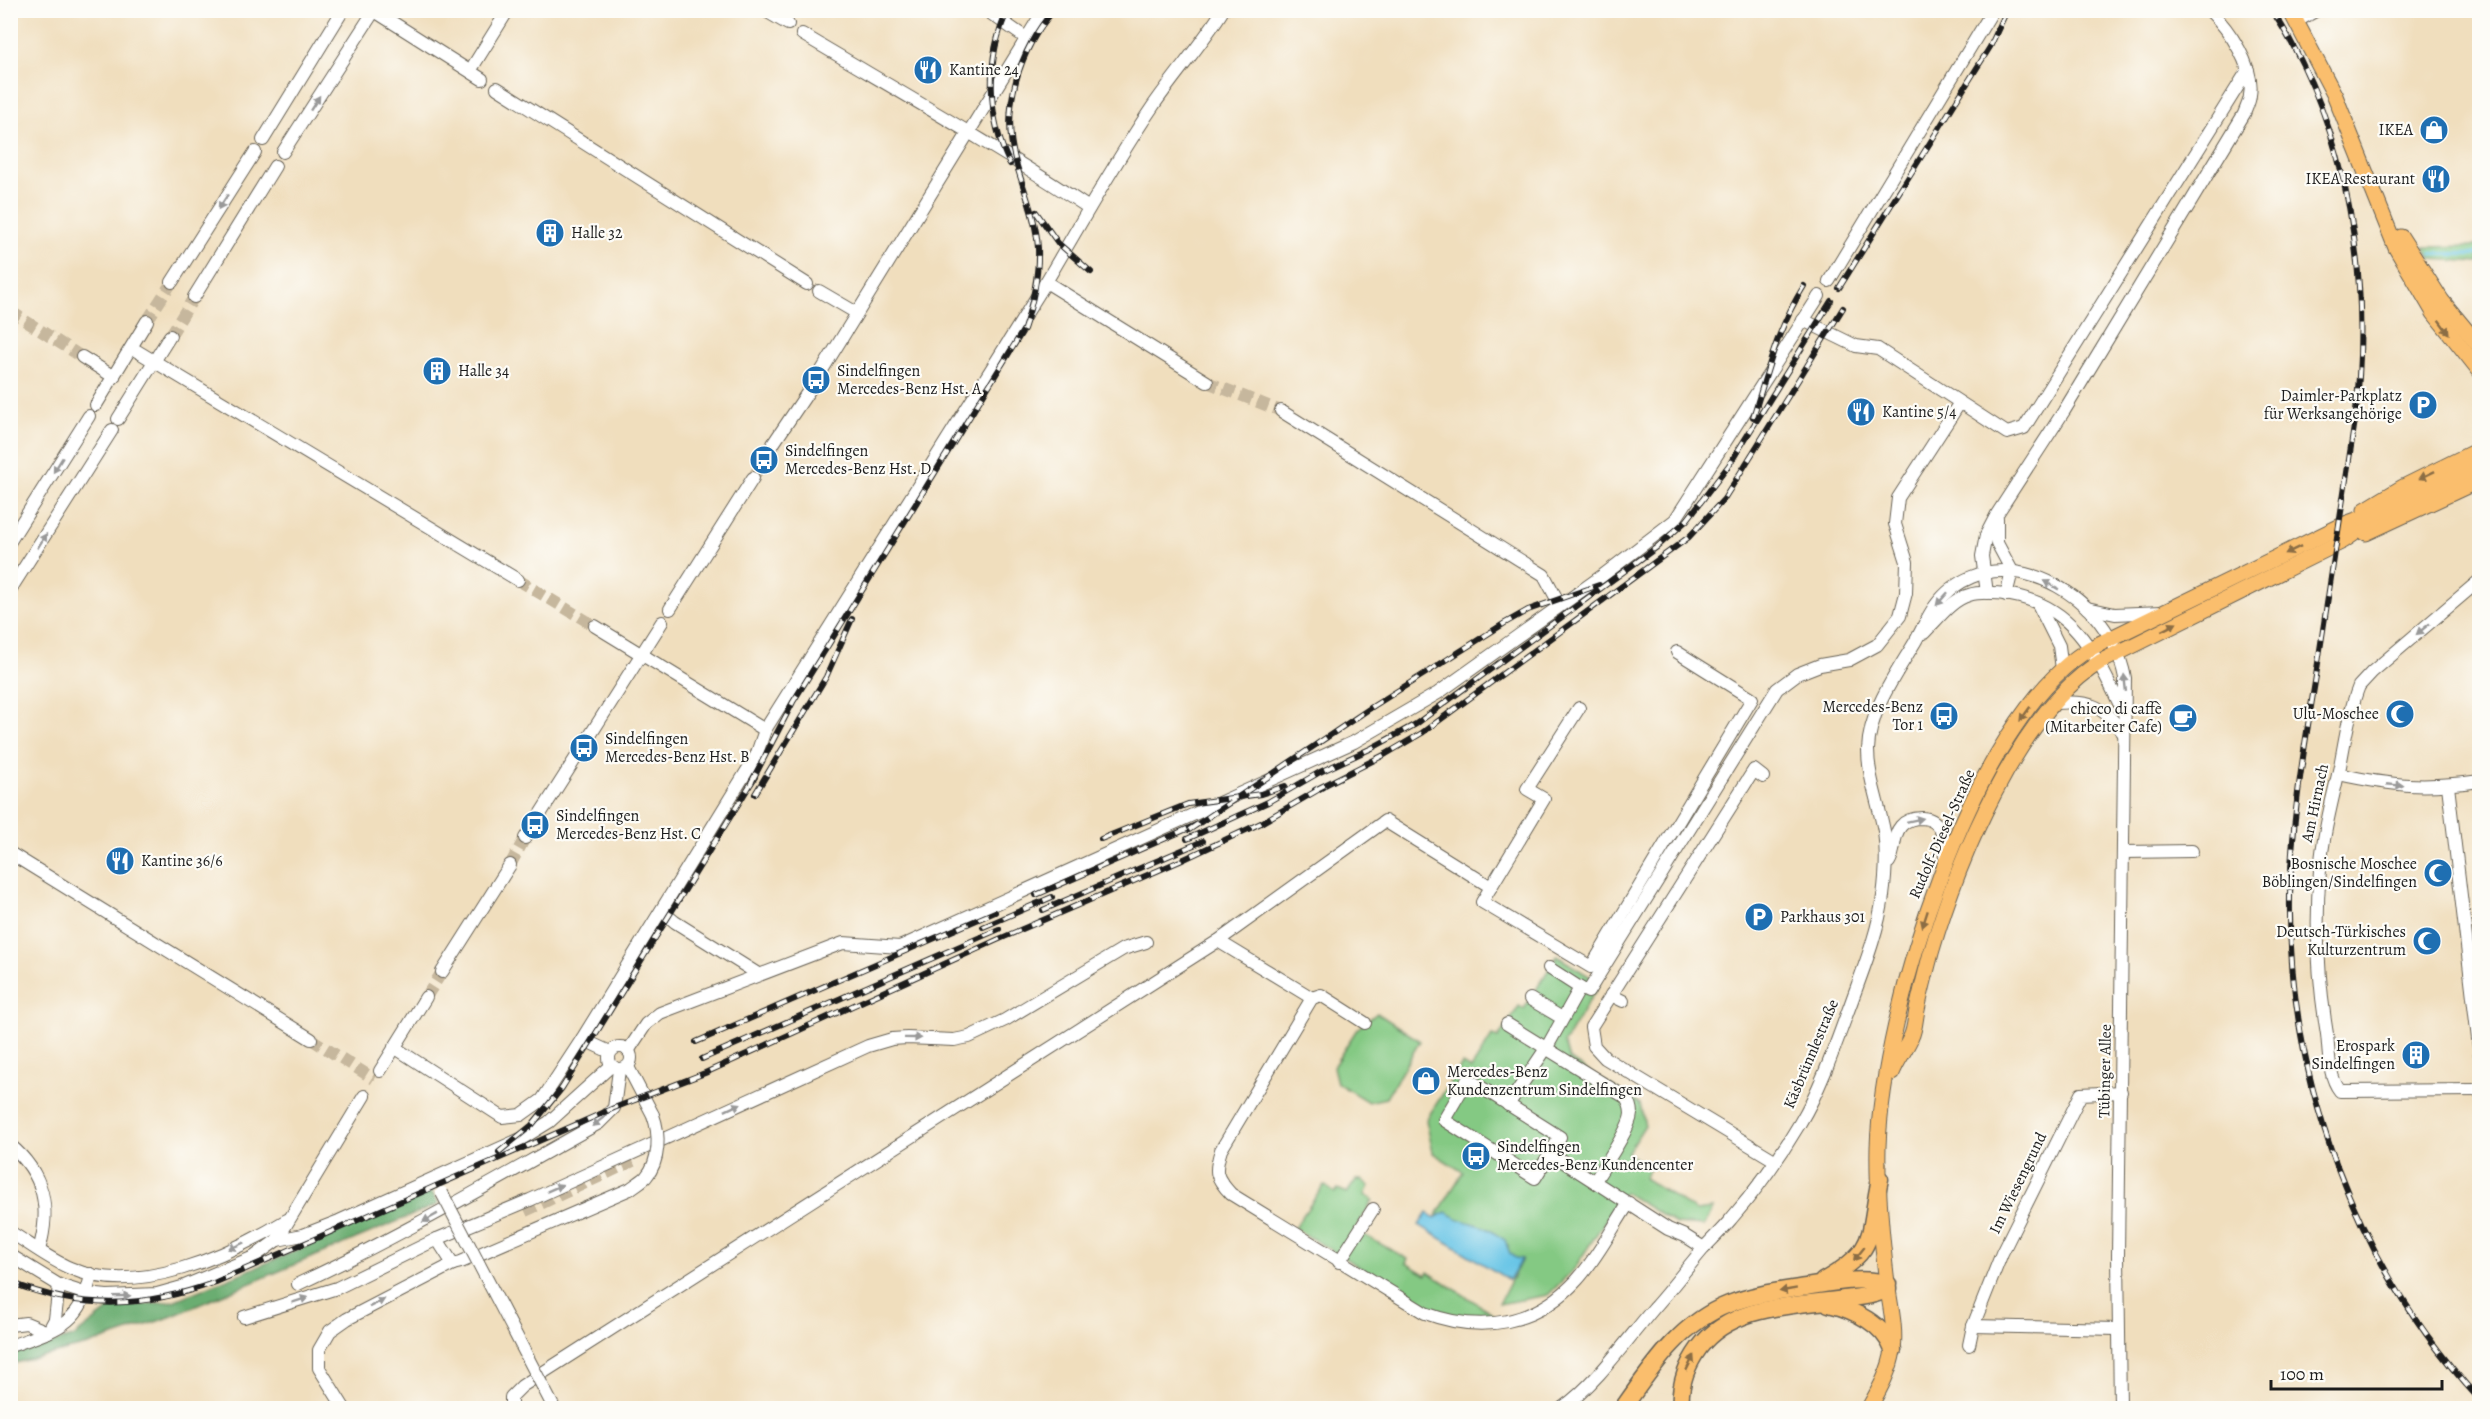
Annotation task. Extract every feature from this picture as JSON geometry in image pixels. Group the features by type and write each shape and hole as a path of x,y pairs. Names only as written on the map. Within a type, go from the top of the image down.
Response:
{"highway":[{"path":"1816,1286 1850,1265 1864,1250 1871,1233 1872,1213 1880,1179"},
{"path":"1623,1408 1680,1334 1702,1318 1728,1304 1816,1286 1870,1280 1888,1286"},
{"path":"1681,1408 1683,1380 1689,1365 1702,1345 1720,1327 1742,1316 1768,1309 1871,1296 1888,1286"},
{"path":"1823,1302 1841,1306 1872,1323 1888,1338 1893,1350"}],"main road":[{"path":"2293,16 2334,93 2396,248 2424,298 2453,340 2480,371"},
{"path":"2378,202 2392,220 2442,301 2480,347"},
{"name":"Rudolf-Diesel-Straße","path":"2345,524 2396,491 2480,449"},
{"name":"Rudolf-Diesel-Straße","path":"1869,1408 1889,1367 1893,1350 1894,1328 1888,1286 1878,1147 1892,1043 1926,914 1970,807 2009,738 2041,692 2062,669 2091,648 2345,524 2395,506 2480,464"},
{"path":"2343,542 2406,516 2480,480"},
{"name":"Rudolf-Diesel-Straße","path":"1885,1094 1894,1068 1912,1035 1933,948 1962,866 2000,785 2024,744 2053,703 2078,677 2100,662 2343,542 2395,506"}],"street":[{"path":"263,140 343,10"},
{"path":"470,71 508,10"},
{"path":"764,10 786,19"},
{"path":"986,10 1026,38"},
{"path":"773,444 816,380 855,312 1044,10"},
{"path":"394,1047 502,1118 521,1115 542,1100 662,911 756,756 765,730 1046,282 1152,107 1223,10"},
{"path":"1829,281 1993,10"},
{"path":"1988,593 1983,556 1986,535 1997,514 2064,411 2244,114 2251,94 2248,70 2235,44 2209,10"},
{"path":"2293,16 2317,10"},
{"path":"283,152 373,11 482,79"},
{"path":"802,33 966,133 1015,159 1089,208"},
{"path":"1803,320 1856,346 1878,349 2007,434 2024,428 2248,70"},
{"path":"497,88 807,284"},
{"path":"172,282 255,152"},
{"path":"194,297 275,166"},
{"path":"1046,282 1207,382"},
{"path":"819,291 855,312"},
{"path":"628,1051 646,1024 660,1013 843,943 900,947 1344,747 1396,720 1438,693 1602,576 1675,520 1820,296"},
{"path":"96,405 147,321"},
{"path":"10,590 170,336"},
{"path":"132,348 518,580"},
{"path":"82,357 114,377"},
{"path":"1549,968 1588,992 1777,689 1797,674 1820,665 1849,660 1876,645 1900,616 1906,593 1907,562 1895,524 1898,498 1959,404"},
{"path":"1281,411 1544,575 1560,605"},
{"path":"10,541 89,416"},
{"path":"670,609 753,478"},
{"path":"1997,514 1998,543 2012,571 2006,595"},
{"name":"Käsbrünnlestraße","path":"1562,1408 1593,1380 1755,1190 1802,1120 1828,1064 1875,938 1887,865 1884,830 1875,794 1868,749 1873,722 1883,696 1934,608 1945,594 1969,577 1984,571 2012,571 2044,580 2086,608 2095,616 2117,653"},
{"name":"Am Hirnach","path":"2480,580 2363,680 2357,691 2328,815 2317,905 2320,975 2335,1084 2340,1090 2348,1092 2480,1090"},
{"name":"Käsbrünnlestraße","path":"1915,642 1953,603 1969,595 1988,593 2006,595 2038,603 2068,621 2091,648 2125,714"},
{"path":"2038,603 2059,646 2062,669"},
{"name":"Käsbrünnlestraße","path":"2086,608 2115,614 2166,612"},
{"path":"525,838 578,758 641,652 662,622"},
{"path":"595,626 641,652 765,730"},
{"path":"1579,708 1527,789 1544,799 1482,902 1591,967 1752,699 1677,652"},
{"name":"Tübinger Allee","path":"2117,653 2126,678 2118,1329 2120,1408"},
{"path":"2053,703 2089,703 2100,708 2112,718 2124,734"},
{"path":"1763,777 1754,770 1706,858 1655,939 1611,995 1591,1027 1594,1046 1605,1058 1776,1161"},
{"path":"2338,774 2388,785 2448,786 2480,781"},
{"path":"2448,786 2480,1056"},
{"path":"1887,865 1892,857 1896,834 1901,826 1917,818 1926,818 1935,822 1941,829 1946,864"},
{"path":"511,1408 511,1397 522,1386 1218,940 1385,821 1491,887"},
{"path":"2125,852 2192,851"},
{"path":"10,853 311,1039"},
{"path":"442,972 510,865"},
{"path":"662,911 675,922 758,974"},
{"path":"1218,940 1312,998"},
{"path":"244,1317 337,1288 437,1239 816,1067 868,1046 892,1039 954,1040 969,1037 1005,1020 1123,949 1146,942"},
{"path":"1508,1105 1547,1047 1580,988"},
{"path":"1365,1023 1321,995 1312,998 1221,1150 1215,1170 1221,1183 1231,1194 1339,1262 1425,1312 1444,1320 1485,1326 1533,1312 1557,1299 1577,1280 1629,1203"},
{"path":"1611,995 1623,1001"},
{"path":"380,1071 426,997"},
{"path":"1530,999 1562,1018"},
{"path":"1507,1024 1625,1097 1630,1108 1629,1122 1595,1181"},
{"path":"582,1039 610,1052"},
{"path":"10,1255 59,1285 87,1294 131,1296 157,1294 182,1287 254,1257 277,1240 303,1235 524,1138 549,1122 619,1067 631,1060 628,1051 621,1047 610,1052 608,1058 619,1067 653,1115 657,1126 655,1159 646,1177 630,1189 453,1264 347,1319 330,1331 319,1350 319,1368 344,1408"},
{"path":"298,1284 432,1218 599,1123 614,1108 619,1067"},
{"path":"1468,1079 1560,1137 1550,1153 1535,1178 1444,1120 1468,1079"},
{"name":"Im Wiesengrund","path":"1969,1345 1973,1326 2002,1253 2081,1094 2121,1092"},
{"path":"277,1240 364,1096"},
{"path":"10,1145 30,1166 45,1198 46,1227 39,1250"},
{"path":"1550,1153 1668,1229 1704,1248"},
{"path":"435,1179 554,1408"},
{"path":"1339,1262 1373,1209"},
{"path":"476,1223 492,1222 525,1211"},
{"path":"10,1232 71,1268 91,1274 136,1278 164,1273 237,1246 288,1219"},
{"path":"437,1239 453,1264"},
{"path":"10,1346 64,1325 87,1294 91,1274"},
{"path":"48,1332 56,1319 59,1285"},
{"path":"10,1325 26,1323 48,1332"},
{"path":"1973,1326 2118,1329"}],"green space":[{"path":"2479,246 2479,262 2431,259 2424,247"},
{"path":"1557,956 1600,983 1564,1043 1569,1059 1640,1104 1645,1125 1627,1153 1650,1168 1644,1178 1696,1211 1713,1209 1704,1226 1676,1224 1624,1192 1574,1269 1548,1295 1499,1304 1522,1259 1516,1259 1507,1251 1508,1246 1502,1240 1487,1231 1446,1213 1435,1218 1463,1172 1433,1153 1426,1120 1462,1064 1471,1069 1492,1036 1498,1038 1519,1006 1524,1009"},
{"path":"1377,1013 1420,1041 1386,1098 1368,1102 1337,1083 1333,1067 1357,1029"},
{"path":"1356,1180 1362,1180 1369,1186 1365,1195 1373,1200 1355,1230 1408,1259 1406,1263 1426,1275 1428,1272 1492,1313 1494,1319 1464,1319 1435,1312 1294,1228 1324,1185 1335,1193 1338,1189 1347,1193"},
{"path":"431,1191 439,1204 170,1317 88,1345 11,1364 11,1353 73,1337 111,1308 173,1301 286,1255"}],"water":[{"path":"1446,1212 1484,1227 1505,1240 1512,1256 1522,1259 1509,1280 1419,1225 1427,1213 1435,1218"}],"waterway":[{"path":"2432,254 2480,254"}],"tunnel":[{"path":"147,321 172,282"},
{"path":"170,336 194,297"},
{"path":"10,311 82,357"},
{"path":"1207,382 1281,411"},
{"path":"753,478 773,444"},
{"path":"518,580 595,626"},
{"path":"510,865 525,838"},
{"path":"426,997 442,972"},
{"path":"311,1039 374,1079"},
{"path":"525,1211 633,1161"}],"railway":[{"path":"1008,10 995,48 992,88 997,127 1010,164"},
{"path":"751,783 793,702 1024,329 1035,289 1038,248 1032,214 1015,159 1010,120 1016,80 1023,61 1031,43 1054,10"},
{"path":"1839,288 1990,47 2007,10"},
{"path":"2272,10 2299,56 2320,105 2337,156 2349,208 2357,260 2360,314 2360,367 2355,420 2303,758 2293,842 2290,897 2292,966 2301,1034 2316,1101 2337,1167 2365,1230 2398,1291 2436,1347 2480,1400"},
{"path":"1036,212 1058,243 1091,272"},
{"path":"1753,417 1780,334 1804,286"},
{"path":"1187,839 1268,802 1320,772 1416,724 1657,547 1687,520 1729,465 1831,301"},
{"path":"1315,790 1422,733 1689,537 1724,499 1843,308"},
{"path":"1189,830 1372,707 1505,623 1528,610 1599,585"},
{"path":"755,794 826,677 852,619"},
{"path":"499,1152 532,1125 562,1088 755,777"},
{"path":"1101,839 1188,804 1261,794 1285,786"},
{"path":"10,1282 63,1298 113,1303 164,1297 216,1282 614,1108 705,1073 997,940 1180,861 1261,823 1323,787"},
{"path":"1036,895 1196,825"},
{"path":"1043,910 1203,841"},
{"path":"983,927 1052,897"},
{"path":"696,1042 995,912"},
{"path":"702,1059 999,929"}],"place":[{"name":"Kantine 24","path":"928,70"},
{"name":"IKEA","path":"2434,130"},
{"name":"IKEA Restaurant","path":"2436,179"},
{"name":"Halle 32","path":"550,233"},
{"name":"Halle 34","path":"437,371"},
{"name":"Sindelfingen Mercedes-Benz Hst. A","path":"816,380"},
{"name":"Daimler-Parkplatz für Werksangehörige","path":"2423,405"},
{"name":"Kantine 5/4","path":"1861,412"},
{"name":"Sindelfingen Mercedes-Benz Hst. D","path":"764,460"},
{"name":"Ulu-Moschee","path":"2400,714"},
{"name":"Mercedes-Benz Tor 1","path":"1944,716"},
{"name":"chicco di caffè (Mitarbeiter Cafe)","path":"2183,718"},
{"name":"Sindelfingen Mercedes-Benz Hst. B","path":"584,748"},
{"name":"Sindelfingen Mercedes-Benz Hst. C","path":"535,825"},
{"name":"Kantine 36/6","path":"120,861"},
{"name":"Bosnische Moschee Böblingen/Sindelfingen","path":"2438,873"},
{"name":"Parkhaus 301","path":"1759,917"},
{"name":"Deutsch-Türkisches Kulturzentrum","path":"2427,941"},
{"name":"Erospark Sindelfingen","path":"2416,1055"},
{"name":"Mercedes-Benz Kundenzentrum Sindelfingen","path":"1426,1081"},
{"name":"Sindelfingen Mercedes-Benz Kundencenter","path":"1476,1156"}]}
